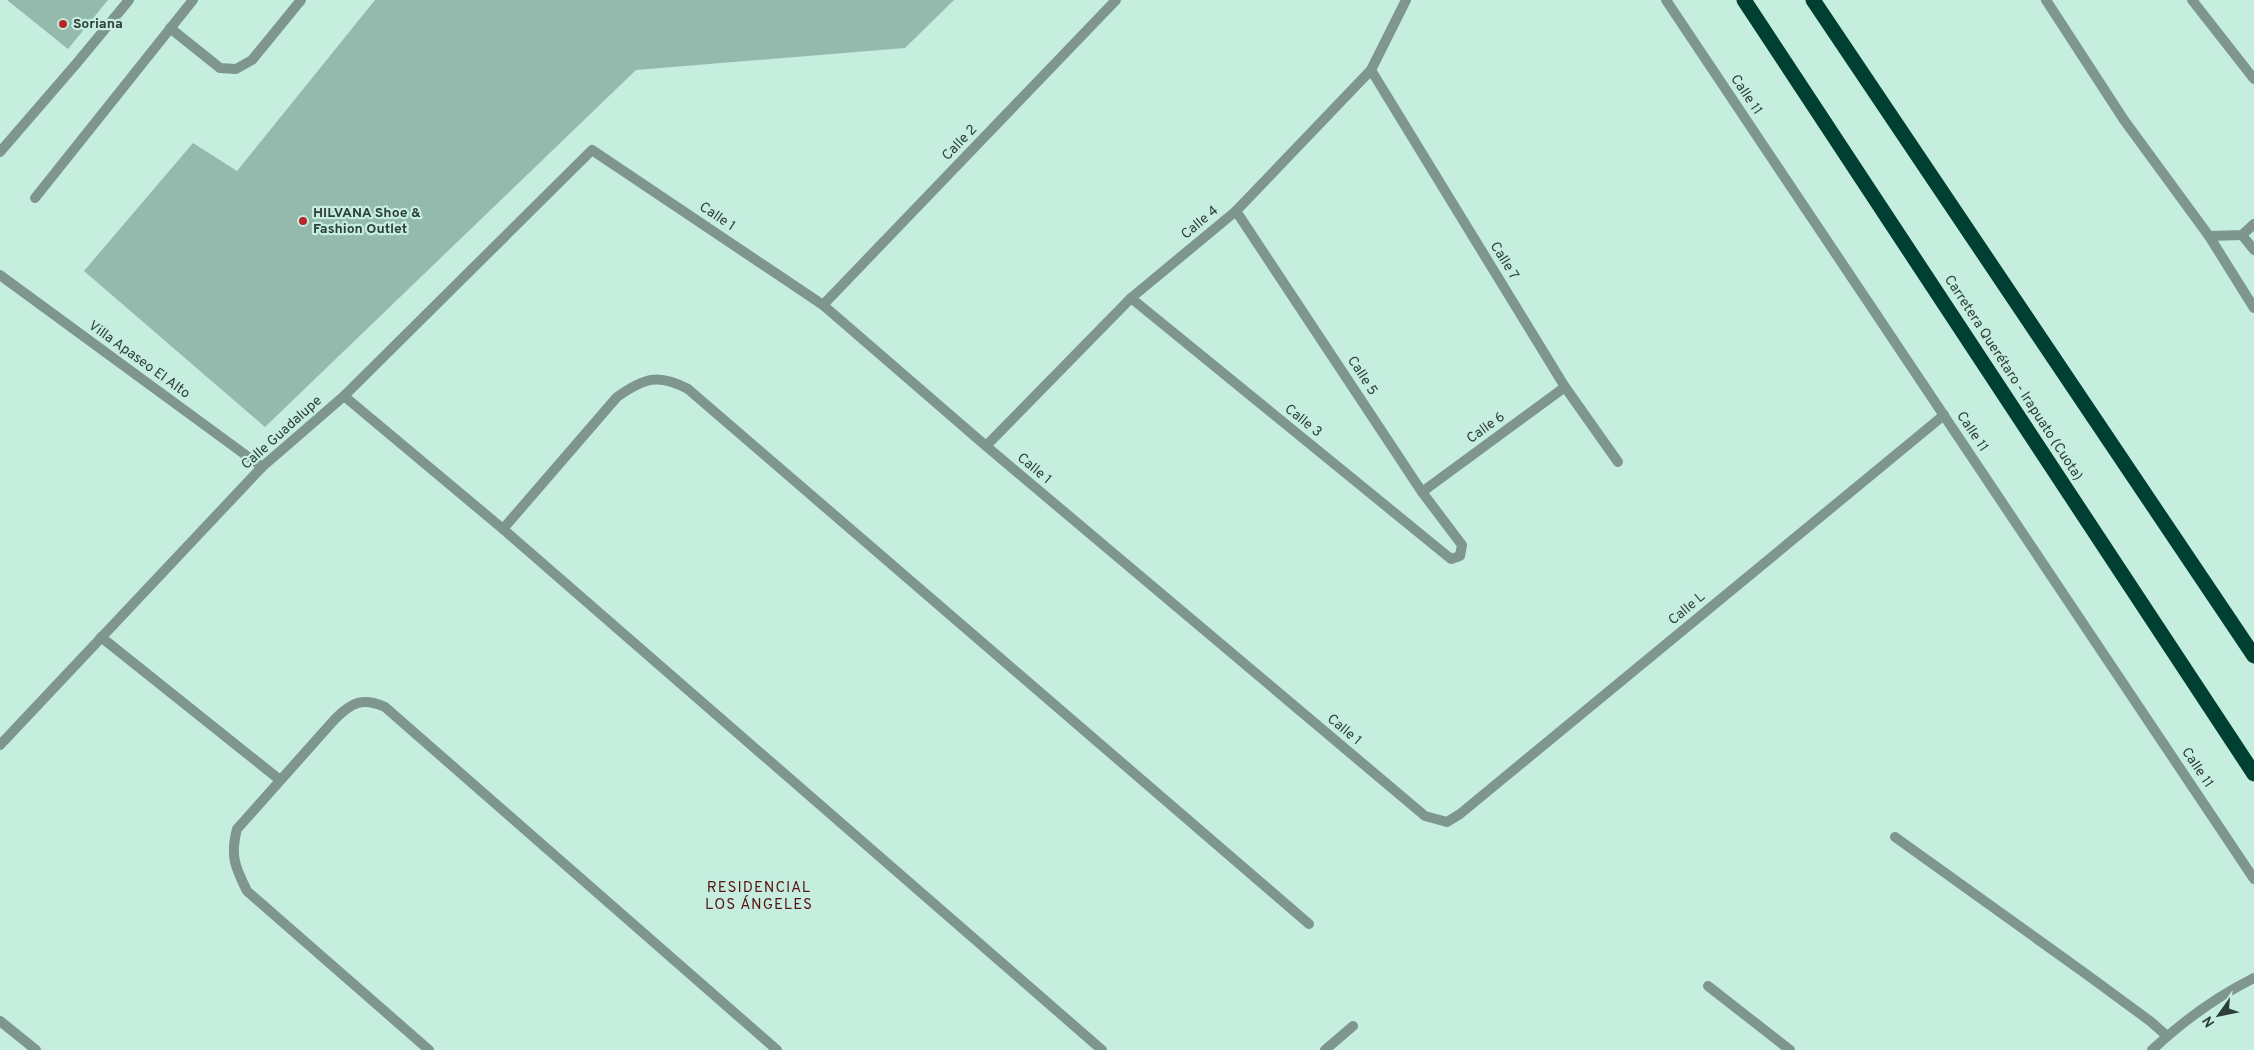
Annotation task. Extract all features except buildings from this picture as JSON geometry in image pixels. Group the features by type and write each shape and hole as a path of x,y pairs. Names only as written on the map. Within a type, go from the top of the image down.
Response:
{"highway":[{"name":"Carretera Querétaro - Irapuato (Cuota)","path":"1744,0 2254,774"},
{"path":"1813,0 2254,656"}],"street":[{"path":"0,152 129,0"},
{"path":"35,198 193,0"},
{"path":"170,28 220,68 236,69 252,60 301,0"},
{"name":"Calle 2","path":"824,305 1116,0"},
{"name":"Calle 4","path":"986,446 1131,298 1236,211 1371,70 1406,0"},
{"name":"Calle 11","path":"1666,0 2254,879"},
{"path":"2046,0 2124,120 2209,236 2254,308"},
{"path":"2192,0 2254,79"},
{"name":"Calle 7","path":"1371,70 1565,387 1618,462"},
{"name":"Calle 1","path":"592,150 824,305 986,446 1425,816 1447,822"},
{"name":"Calle Guadalupe","path":"0,745 262,467 344,396 592,150"},
{"name":"Calle 5","path":"1236,211 1422,492 1462,545 1460,556"},
{"path":"2209,236 2242,235 2254,224"},
{"path":"2242,235 2254,250"},
{"name":"Villa Apaseo El Alto","path":"0,275 262,467"},
{"name":"Calle 3","path":"1131,298 1450,559 1460,556"},
{"path":"503,529 617,397 635,384 656,378 674,381 688,389 1309,924"},
{"name":"Calle 6","path":"1422,492 1565,387"},
{"path":"344,396 503,529 1102,1050"},
{"name":"Calle L","path":"1447,822 1460,814 1944,414"},
{"path":"101,637 280,780"},
{"path":"429,1050 247,891 234,865 232,845 237,829 345,709 360,702 372,702 385,707 778,1050"},
{"path":"1895,837 2086,974 2150,1021 2167,1036"},
{"path":"2152,1050 2167,1036 2224,993 2254,978"},
{"path":"1708,986 1790,1050"},
{"path":"0,1021 36,1050"},
{"path":"1325,1050 1353,1026"}],"place":[{"name":"Soriana","path":"63,24"},
{"name":"HILVANA Shoe & Fashion Outlet","path":"303,221"}],"district":[{"name":"RESIDENCIAL LOS ÁNGELES","path":"759,896"}]}
